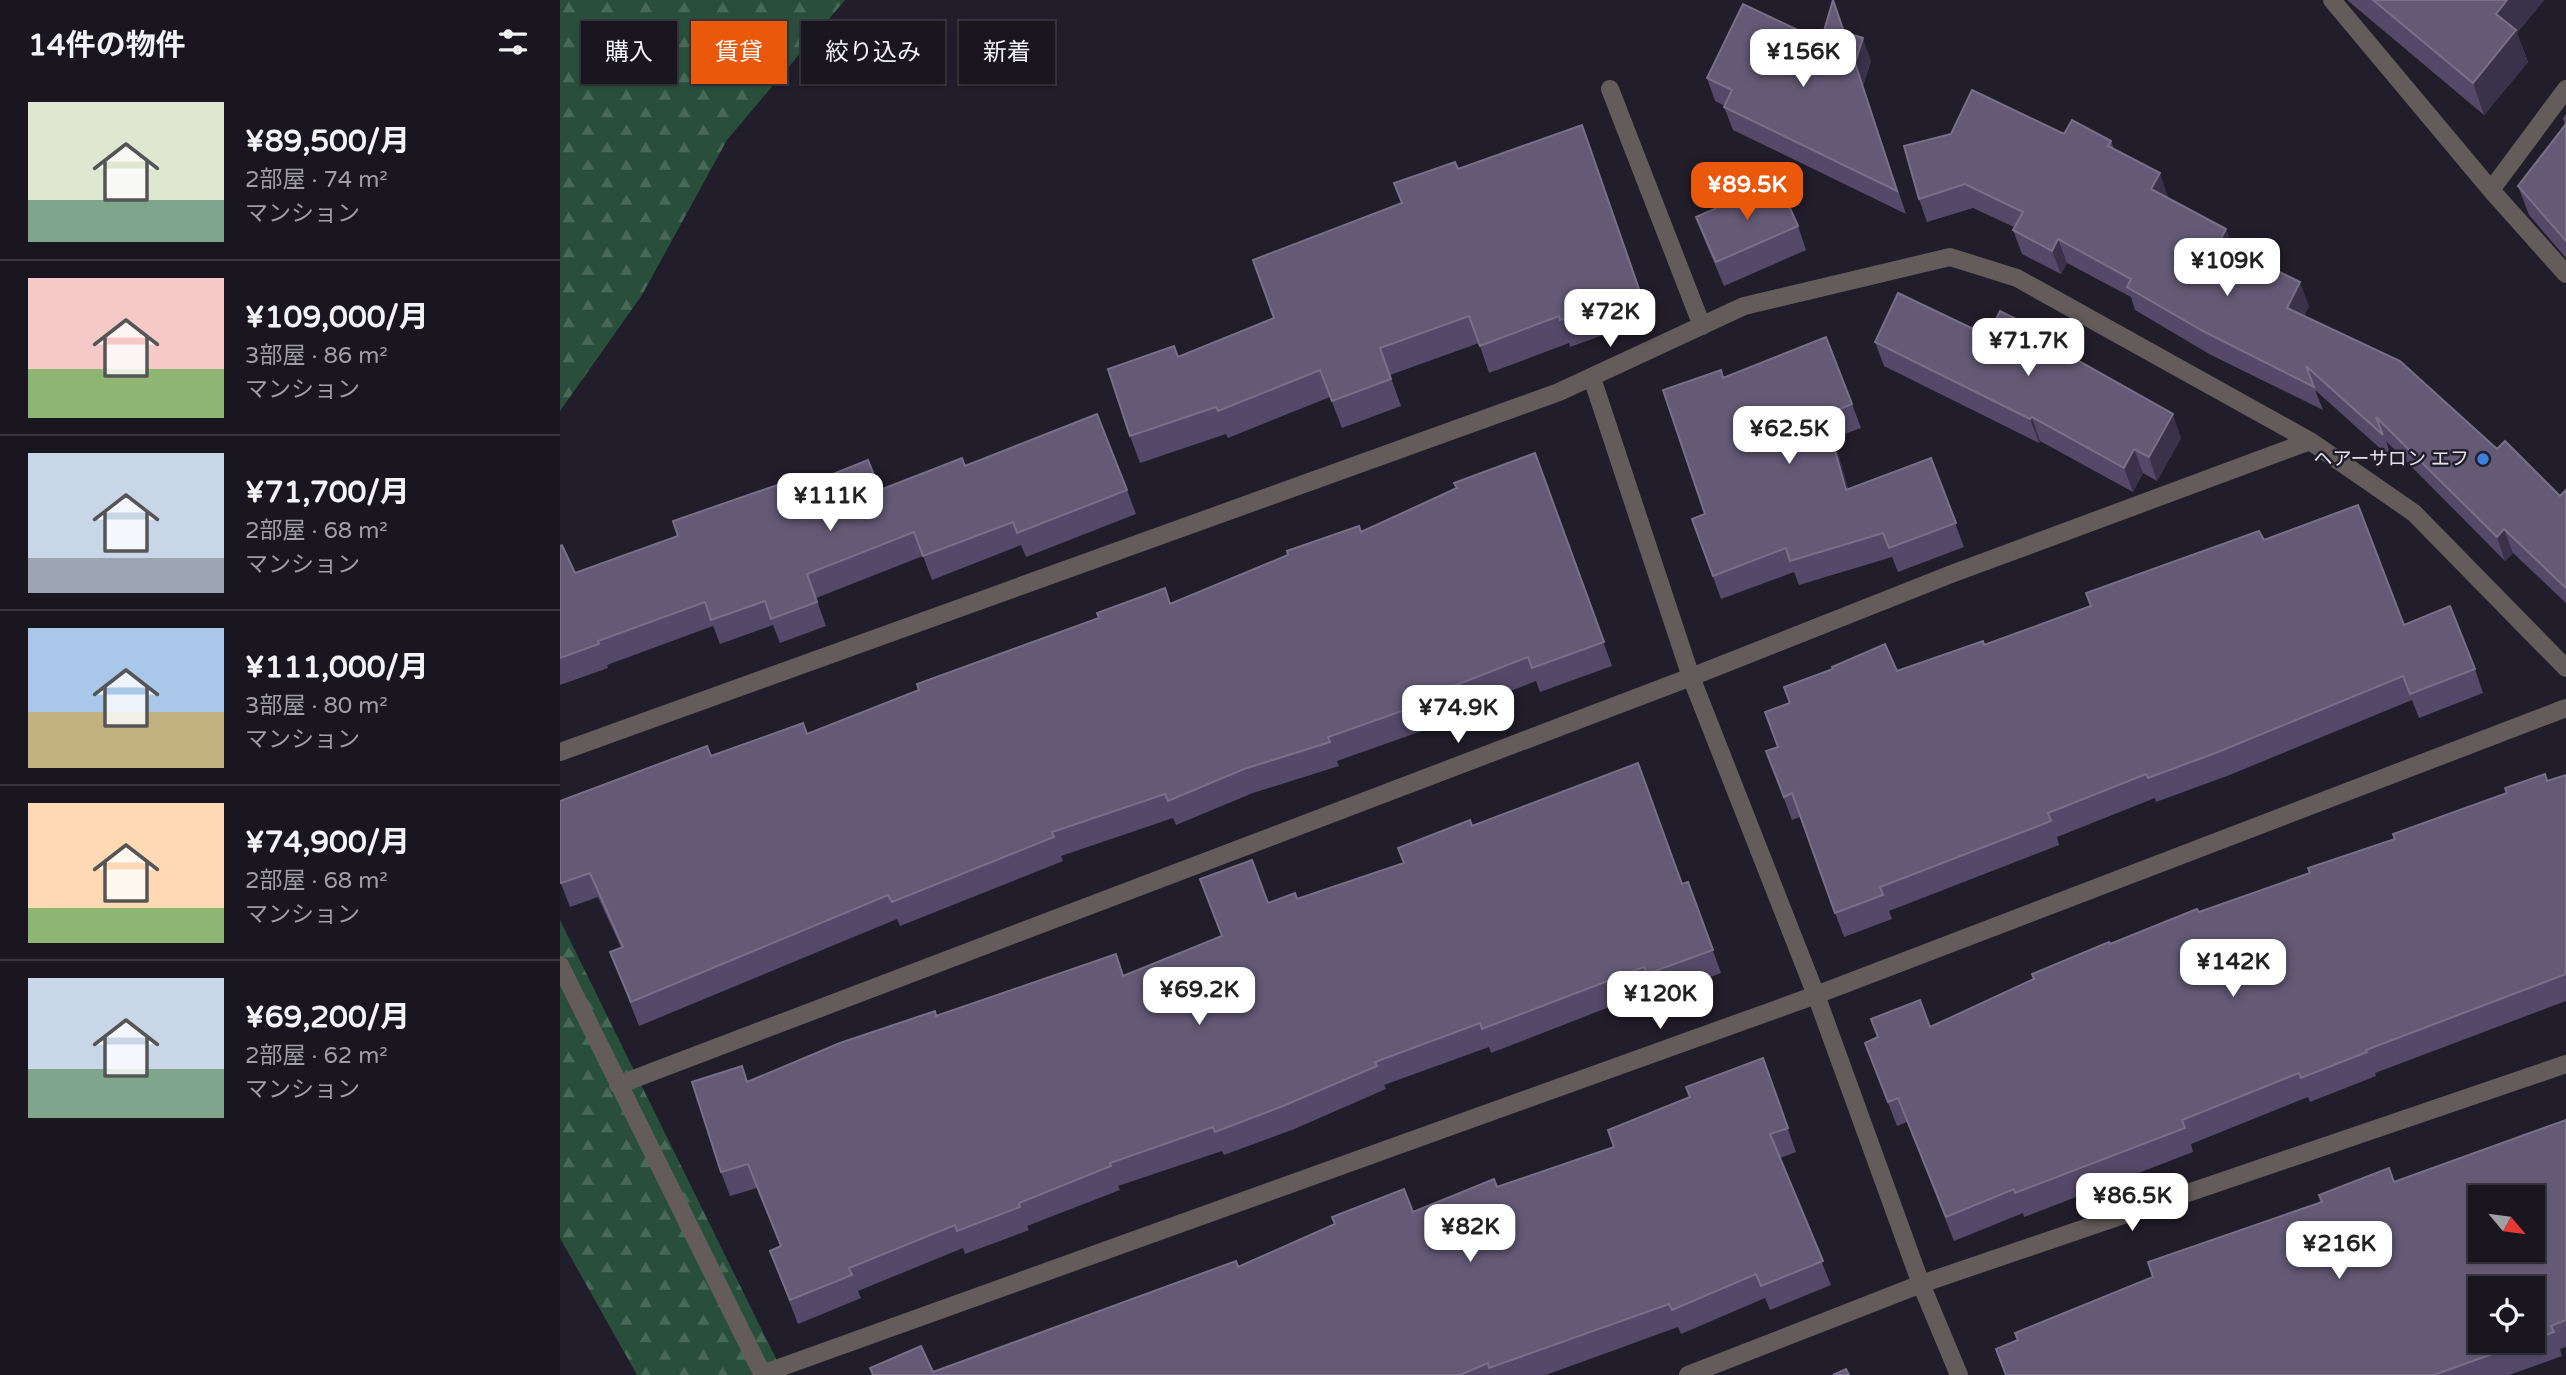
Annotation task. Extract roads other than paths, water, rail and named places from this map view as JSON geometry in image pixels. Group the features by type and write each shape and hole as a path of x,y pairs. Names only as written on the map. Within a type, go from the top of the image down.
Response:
{"street":[{"path":"2332,0 2491,190 2566,274"},
{"path":"1610,89 1702,326"},
{"path":"2491,190 2566,89"},
{"path":"560,752 1592,378 1744,306 1950,257 2017,278 2310,441 2414,513 2566,668"},
{"path":"1592,378 1691,677 1816,995 1922,1284 1959,1375"},
{"path":"618,1085 1691,677 1954,573 2310,441"},
{"path":"560,965 763,1374 1816,995 2566,708"},
{"path":"1688,1375 1922,1284 2566,1064"}],"place":[{"name":"ヘアーサロン エフ","path":"2483,459"}]}
